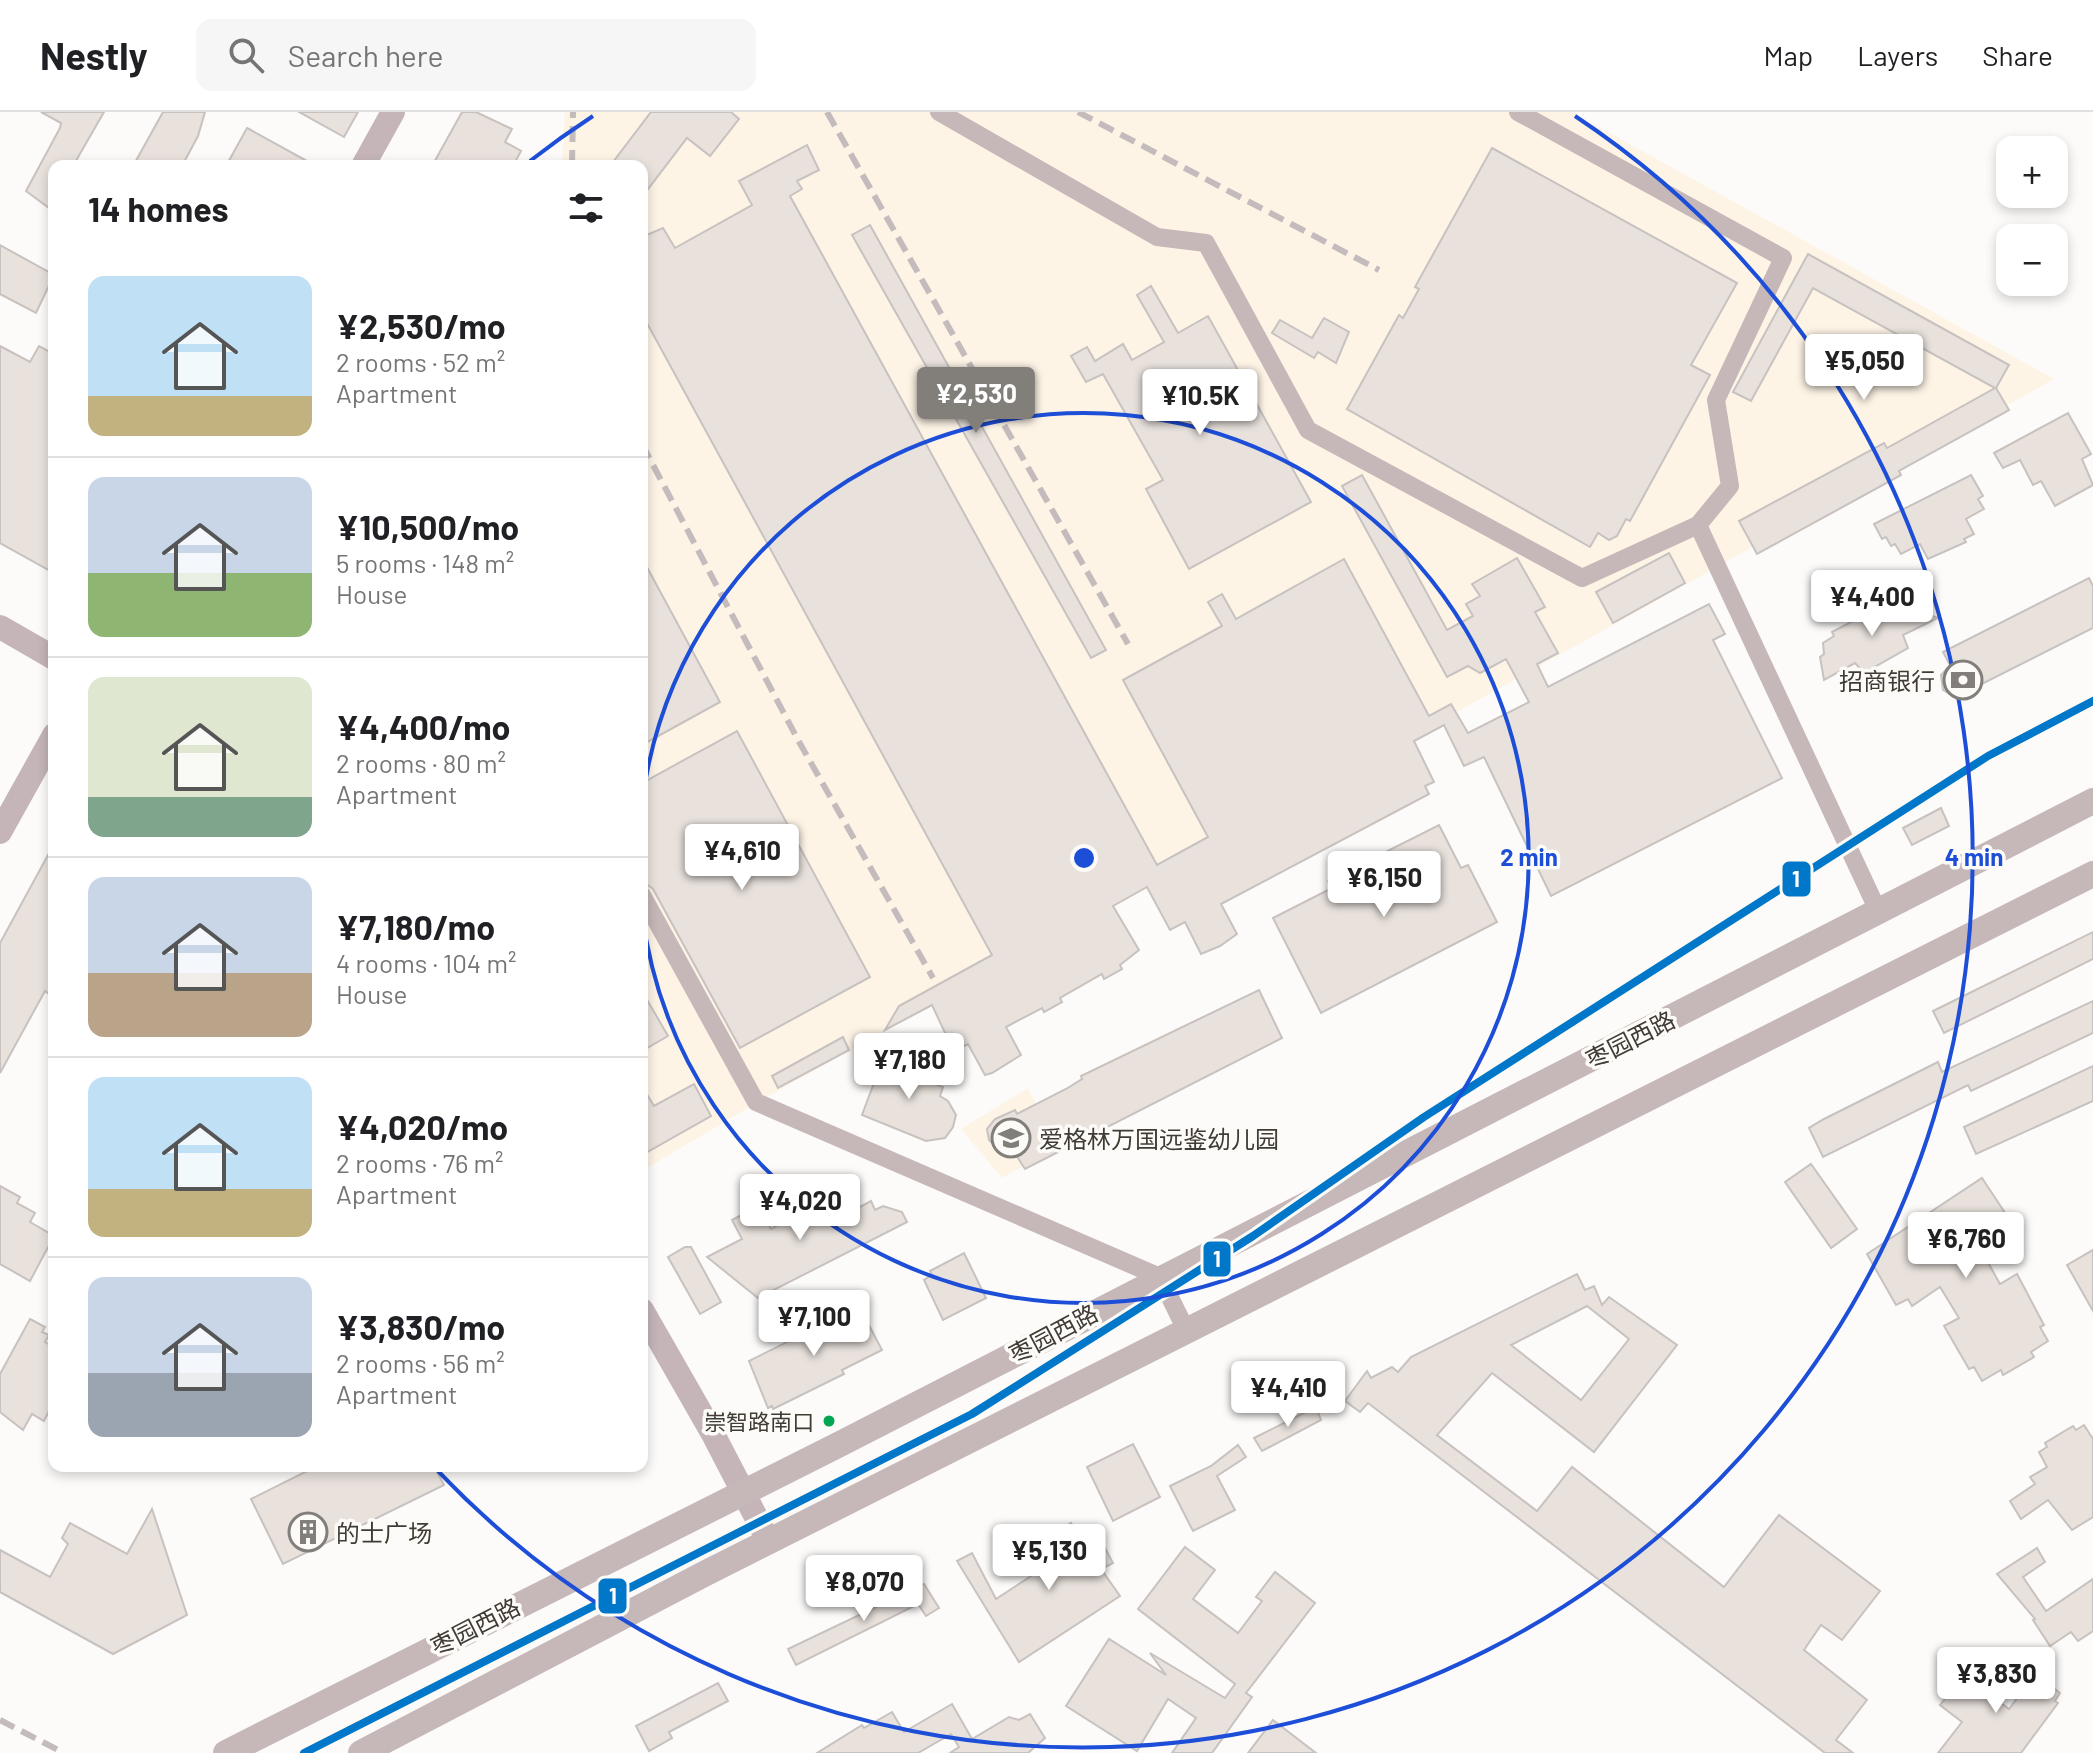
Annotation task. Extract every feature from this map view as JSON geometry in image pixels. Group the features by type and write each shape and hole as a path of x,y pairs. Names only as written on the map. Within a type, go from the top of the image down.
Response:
{"main road":[{"name":"枣园西路","path":"226,1753 1879,913 2093,801"},
{"path":"361,1753 1186,1330 2093,874"}],"street":[{"path":"366,160 393,112"},
{"path":"939,112 1157,237 1206,243 1308,430 1582,578 1698,525 1730,486 1716,400 1783,258 1518,112"},
{"path":"1698,525 1879,913"},
{"path":"0,627 48,655"},
{"path":"0,832 48,746"},
{"path":"648,906 756,1102 1160,1277 1186,1330"},
{"path":"648,1321 769,1542"}],"shaded area":[{"path":"565,112 1572,112 2054,379 765,1098 648,1167 648,160 562,160"},
{"name":"爱格林万国远鉴幼儿园","path":"1028,1088 1058,1147 1002,1178 961,1129"}],"building":[{"path":"41,112 104,112 76,160 48,160 48,207 26,191 61,123"},
{"path":"163,112 205,112 198,136 185,160 136,160"},
{"path":"299,112 358,112 344,137"},
{"path":"462,112 476,112 512,129 505,142 521,151 516,160 435,160"},
{"path":"651,112 731,112 739,119 710,156 687,138 648,189 648,160 615,160"},
{"path":"247,128 305,160 229,160"},
{"path":"807,145 819,170 797,181 802,189 790,196 1157,865 1208,837 1123,680 1222,626 1208,602 1222,594 1236,619 1344,559 1429,716 1451,704 1468,733 1529,702 1506,659 1480,673 1468,666 1447,677 1342,486 1362,475 1447,630 1473,616 1466,604 1480,596 1472,584 1517,558 1545,607 1535,612 1558,653 1537,664 1548,687 1709,604 1725,634 1713,640 1782,778 1551,896 1484,757 1464,766 1444,725 1414,741 1434,782 1425,786 1429,794 1221,904 1237,934 1220,946 1201,954 1185,922 1170,930 1147,887 1113,906 1139,950 1120,965 1122,969 1104,979 1102,974 1060,998 1062,1002 1044,1012 1042,1008 1006,1027 1021,1055 992,1073 985,1075 968,1044 954,1052 932,1005 885,1030 899,1006 992,955 648,325 648,234 663,228 675,248 752,205 739,181"},
{"path":"1492,148 1737,283 1691,365 1710,375 1630,521 1626,519 1617,536 1609,540 1598,533 1590,547 1347,409 1399,315 1403,318 1419,289 1415,287"},
{"path":"870,225 1106,650 1091,658 852,235"},
{"path":"0,245 48,272 48,288 36,313 0,294"},
{"path":"1808,254 2009,365 1996,388 2009,410 1899,471 1901,475 1757,554 1739,521 1884,443 1887,448 1995,388 1813,288 1751,401 1733,392"},
{"path":"1151,286 1178,333 1208,316 1311,502 1189,569 1146,489 1163,480 1103,374 1086,382 1071,356 1087,347 1095,361 1123,344 1132,360 1164,342 1137,295"},
{"path":"1324,318 1349,332 1336,363 1318,352 1314,358 1272,333 1280,320 1312,338"},
{"path":"0,346 30,362 39,346 48,351 48,570 0,543"},
{"path":"2068,413 2091,454 2082,459 2093,485 2055,506 2041,481 2033,485 2020,460 2003,468 1994,453"},
{"path":"1971,475 1983,496 1978,499 1984,509 1966,519 1974,534 1964,539 1966,542 1928,559 1920,544 1901,554 1895,544 1891,546 1886,537 1882,539 1874,524"},
{"path":"1669,553 1685,583 1613,623 1596,592"},
{"path":"648,569 720,702 648,742"},
{"path":"2089,578 2093,586 2093,628 1964,693 1950,694 1943,690 1941,675 1950,665 1943,652"},
{"path":"1905,598 1911,607 1918,602 1924,613 1938,618 1903,635 1908,648 1864,673 1855,663 1824,680 1820,657 1824,654 1823,643 1834,636 1832,632 1891,601 1893,604"},
{"path":"737,731 870,977 740,1048 653,889 648,885 648,780"},
{"path":"1941,808 1949,826 1912,845 1903,828"},
{"path":"1439,825 1461,868 1468,865 1497,922 1321,1013 1273,918 1332,888 1328,881"},
{"path":"48,855 48,993 45,991 0,1073 0,943"},
{"path":"2093,932 2093,959 1944,1033 1933,1011"},
{"path":"1259,990 1282,1038 1025,1169 1016,1155 996,1147 989,1140 987,1129 995,1119 1015,1110 1017,1114 1066,1089 1082,1079 1081,1076"},
{"path":"648,1001 668,1036 648,1048"},
{"path":"2093,1001 2093,1033 1971,1091 1968,1085 1823,1157 1809,1128 1824,1119 1938,1062 1942,1072"},
{"path":"843,1037 849,1050 778,1088 772,1076"},
{"path":"887,1048 915,1061 910,1075 943,1087 940,1096 948,1101 956,1115 953,1127 945,1138 926,1141 862,1115"},
{"path":"2093,1066 2093,1101 1976,1154 1964,1127"},
{"path":"694,1084 711,1116 648,1152 648,1096 654,1106"},
{"path":"1811,1164 1857,1229 1831,1248 1785,1182"},
{"path":"1982,1178 2019,1234 1985,1257 2000,1284 2017,1274 2044,1325 2040,1327 2048,1341 2031,1352 2034,1357 2003,1375 2001,1370 1982,1381 1974,1367 1969,1369 1944,1326 1959,1318 1940,1287 1912,1306 1908,1299 1896,1305 1867,1254"},
{"path":"0,1186 20,1197 17,1203 35,1213 30,1222 48,1232 48,1247 30,1281 0,1264"},
{"path":"837,1190 849,1213 871,1201 875,1210 883,1206 902,1212 907,1222 758,1298 707,1257 742,1239 732,1220 759,1206 771,1229"},
{"path":"691,1247 721,1302 700,1314 668,1257"},
{"path":"2093,1250 2093,1311 2067,1265"},
{"path":"964,1253 986,1298 943,1320 924,1280 932,1275 930,1271"},
{"path":"1577,1274 1585,1290 1594,1286 1602,1305 1609,1297 1677,1345 1594,1452 1492,1373 1437,1435 1537,1511 1572,1467 1724,1587 1779,1515 1880,1591 1842,1640 1821,1625 1804,1650 1867,1700 1836,1740 1853,1753 1825,1753 1368,1403 1360,1412 1345,1401 1367,1371 1371,1378 1392,1367 1398,1372 1411,1357","holes":["1587,1306 1629,1339 1581,1400 1511,1345"]},
{"path":"859,1306 882,1350 842,1370 844,1374 773,1409 772,1406 768,1408 749,1361"},
{"path":"30,1319 45,1327 42,1332 48,1335 45,1342 48,1344 48,1413 44,1421 32,1414 23,1430 0,1412 0,1374"},
{"path":"1316,1407 1321,1420 1262,1451 1254,1438"},
{"path":"2084,1425 2093,1439 2093,1517 2072,1530 2048,1500 2021,1519 2010,1501 2035,1484 2030,1477 2047,1467 2039,1452 2047,1447 2045,1443 2073,1426 2076,1430"},
{"path":"1133,1444 1160,1497 1113,1521 1087,1467"},
{"path":"1238,1445 1246,1457 1217,1476 1235,1510 1193,1531 1170,1486 1211,1466"},
{"name":"的士广场","path":"305,1472 437,1472 444,1485 283,1564 251,1499"},
{"path":"152,1509 187,1615 113,1654 0,1592 0,1550 50,1577 68,1544 62,1538 70,1523 127,1554"},
{"path":"1071,1523 1079,1538 1095,1529 1113,1563 1101,1569 1120,1596 1019,1662 957,1561 972,1553 996,1599 1057,1559 1044,1540"},
{"path":"1185,1547 1215,1570 1193,1599 1238,1633 1262,1601 1256,1597 1275,1572 1315,1603 1246,1693 1252,1697 1212,1753 1172,1753 1196,1718 1168,1699 1137,1751 1066,1706 1109,1639 1166,1675 1150,1653 1225,1698 1235,1684 1138,1609"},
{"path":"2037,1548 2045,1562 2023,1577 2046,1611 2093,1579 2093,1631 2078,1641 2071,1632 2050,1646 2035,1619 1997,1574"},
{"path":"924,1584 939,1608 926,1616 918,1604 796,1665 788,1649"},
{"path":"1978,1658 1993,1670 1980,1687 2009,1709 2035,1674 2060,1693 2055,1701 2058,1703 2021,1753 1938,1753 1962,1722 1940,1705"},
{"path":"718,1683 728,1701 669,1732 672,1738 649,1751 636,1726"},
{"path":"952,1704 972,1739 1009,1717 1019,1720 1030,1714 1045,1738 1028,1753 950,1753 959,1747 951,1734 918,1753 817,1753 862,1725 864,1728 892,1712 904,1732"},
{"path":"1273,1720 1316,1753 1248,1753"}],"railway":[{"path":"572,160 573,112"},
{"path":"827,112 1128,644"},
{"path":"1078,112 1379,270"},
{"path":"648,455 798,740 933,978"},
{"path":"0,1720 64,1753"}],"transit line":[{"name":"1","path":"304,1753 972,1414 1253,1236 1424,1117 1988,756 2093,701"}],"place":[{"name":"招商银行","path":"1963,680"},
{"name":"爱格林万国远鉴幼儿园","path":"1011,1138"},
{"name":"崇智路南口","path":"829,1421"},
{"name":"的士广场","path":"308,1532"}]}
